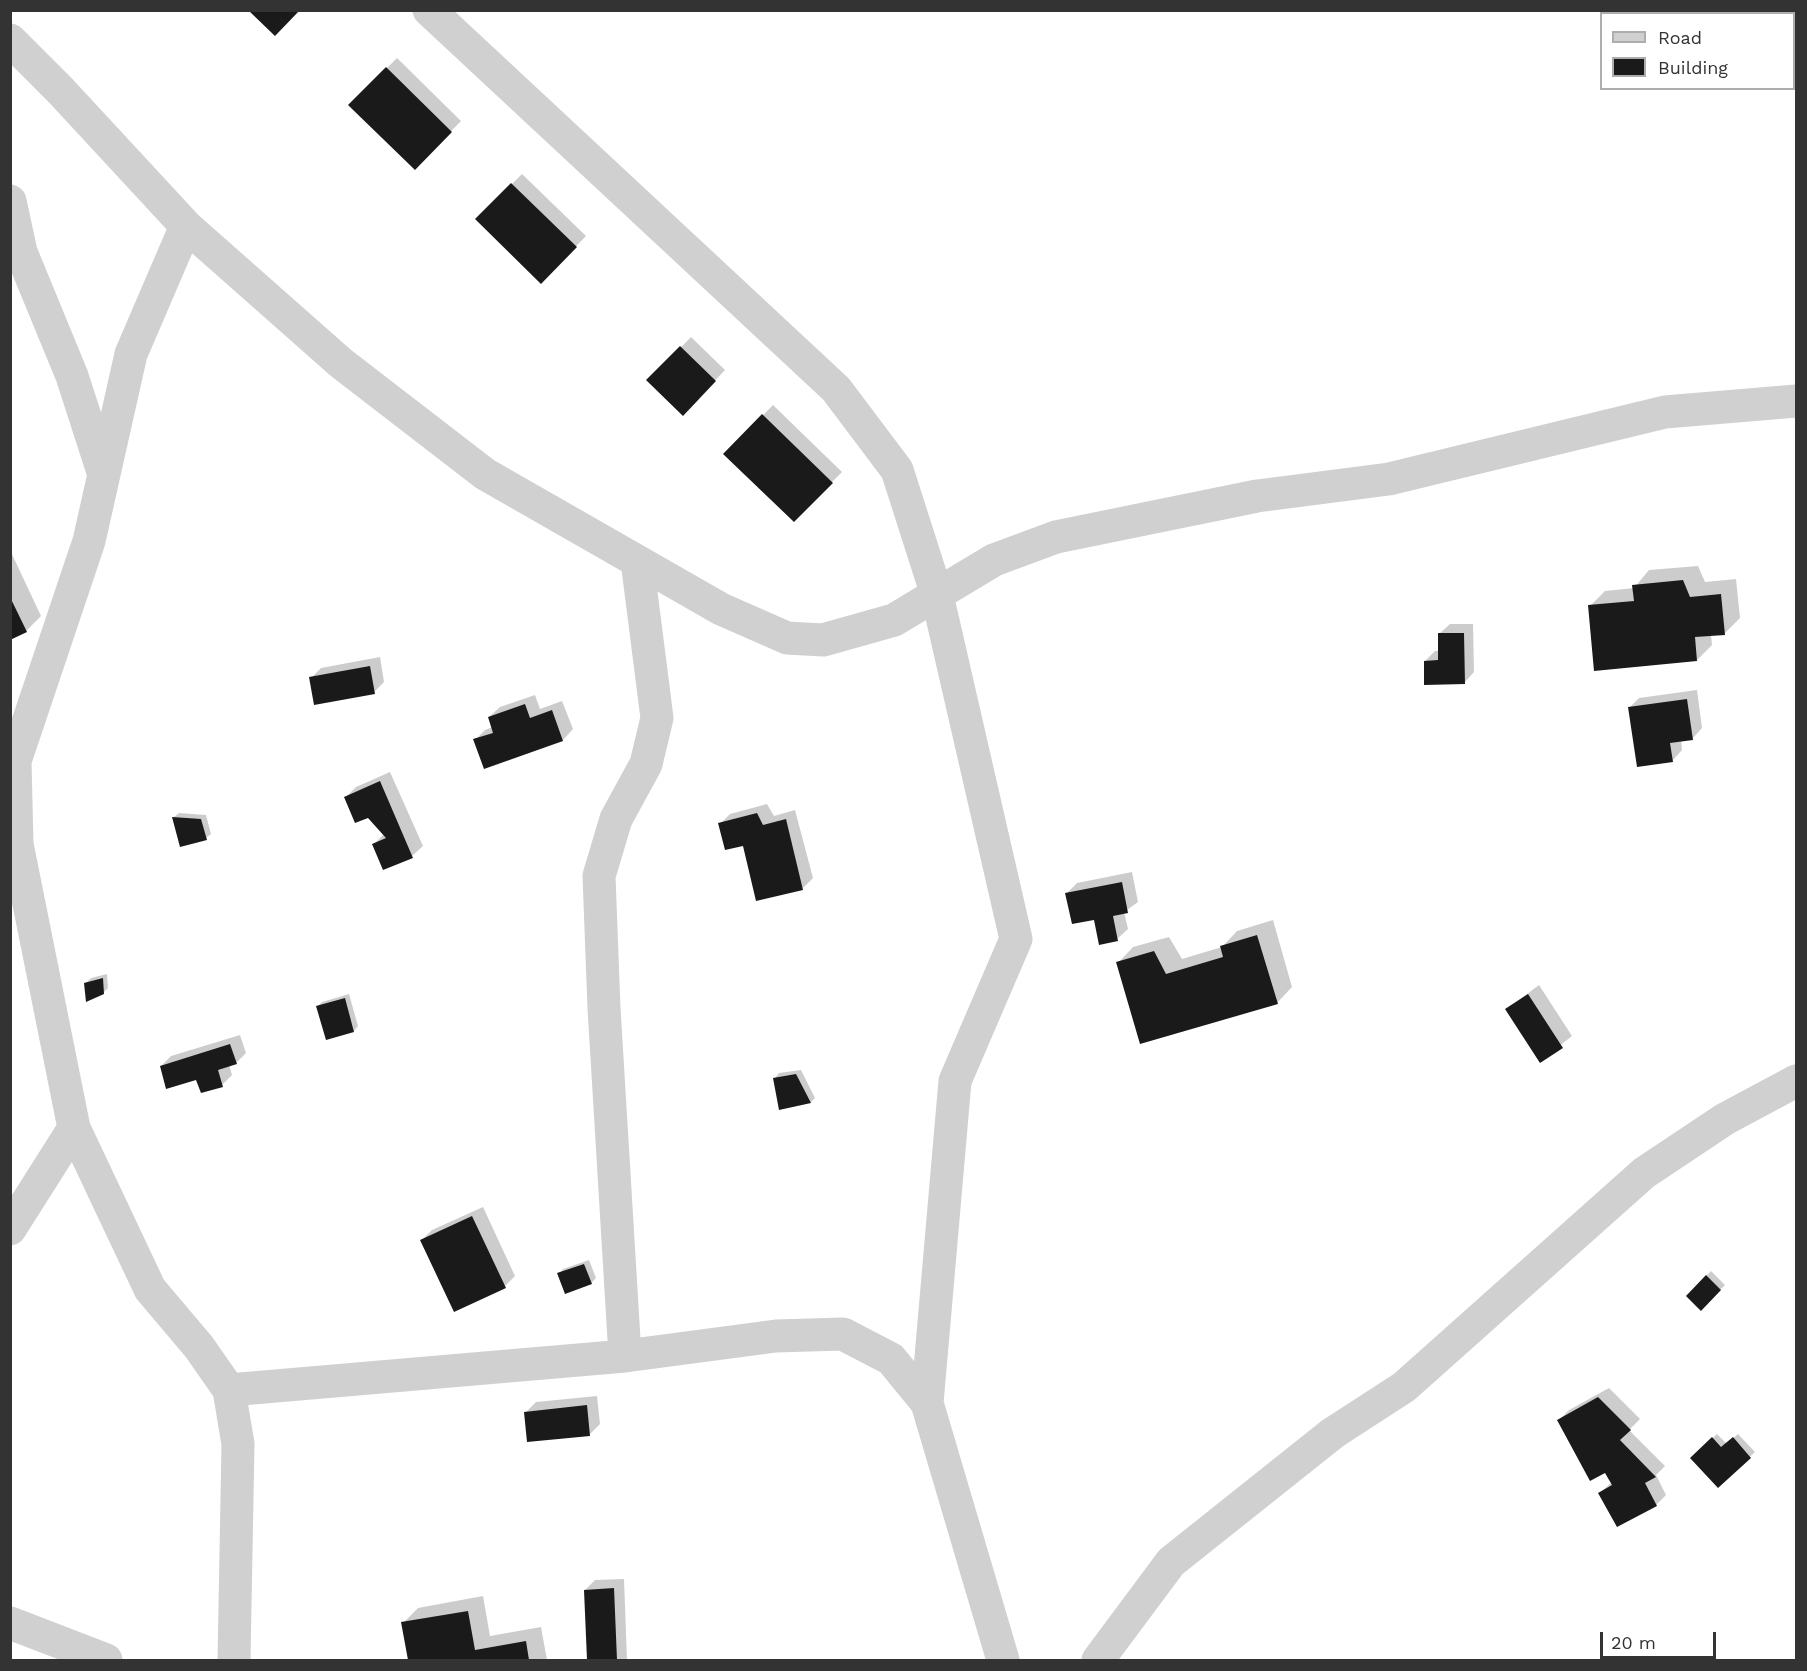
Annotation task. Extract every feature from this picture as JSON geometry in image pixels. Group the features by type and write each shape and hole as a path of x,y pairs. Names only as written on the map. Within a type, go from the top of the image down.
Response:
{"street":[{"path":"429,10 836,389 897,470 937,595 1016,939 955,1081 927,1404 1003,1660"},
{"path":"10,40 61,91 186,226 341,363 484,474 721,609 787,638 823,640 894,620 994,560 1056,537 1257,496 1389,479 1665,412 1797,401"},
{"path":"10,201 21,252 72,376 104,474"},
{"path":"186,226 131,354 89,540 15,761 17,843 74,1128 150,1289 199,1347 229,1390 238,1444 234,1660"},
{"path":"625,1356 599,876 616,819 646,764 657,718 636,561"},
{"path":"1098,1660 1171,1562 1333,1432 1404,1387 1644,1173 1725,1119 1797,1081"},
{"path":"10,1229 74,1128"},
{"path":"229,1390 625,1356 776,1336 843,1334 891,1359 927,1404"},
{"path":"10,1623 106,1660"}],"building":[{"path":"248,10 300,10 275,36"},
{"path":"386,67 452,132 415,170 348,105"},
{"path":"511,183 577,247 541,284 475,219"},
{"path":"680,346 716,381 683,416 646,380"},
{"path":"762,414 833,483 794,522 723,454"},
{"path":"1683,580 1690,597 1721,594 1725,635 1695,637 1697,661 1594,671 1588,605 1634,601 1632,585"},
{"path":"10,597 27,632 10,640"},
{"path":"1438,633 1464,633 1465,684 1424,685 1424,661 1438,660"},
{"path":"370,666 375,694 314,705 309,677"},
{"path":"1687,699 1693,740 1670,743 1673,762 1637,767 1628,707"},
{"path":"525,704 530,718 552,710 563,741 484,769 473,739 493,733 488,717"},
{"path":"380,781 413,858 383,870 372,844 386,838 368,818 355,823 344,797"},
{"path":"757,813 763,825 786,819 803,890 756,901 743,846 725,850 718,823"},
{"path":"172,817 201,819 207,840 180,847"},
{"path":"1122,882 1128,913 1113,916 1118,941 1099,945 1094,920 1072,924 1065,893"},
{"path":"1257,935 1278,1004 1140,1044 1116,962 1154,951 1166,974 1223,957 1220,946"},
{"path":"103,978 104,994 86,1002 84,983"},
{"path":"1528,994 1563,1048 1540,1063 1505,1009"},
{"path":"345,998 354,1032 326,1040 316,1006"},
{"path":"230,1044 237,1064 218,1070 223,1087 201,1093 196,1080 166,1089 160,1066"},
{"path":"796,1074 811,1103 779,1110 773,1078"},
{"path":"472,1216 506,1288 454,1312 420,1240"},
{"path":"584,1264 592,1284 565,1294 557,1273"},
{"path":"1706,1275 1721,1290 1701,1311 1686,1296"},
{"path":"1598,1397 1631,1430 1620,1440 1656,1477 1645,1483 1657,1506 1617,1527 1598,1493 1612,1485 1605,1473 1590,1481 1557,1420"},
{"path":"587,1405 590,1436 527,1442 524,1412"},
{"path":"1712,1437 1721,1447 1733,1437 1751,1458 1718,1488 1690,1458"},
{"path":"614,1588 617,1660 587,1660 584,1590"},
{"path":"468,1611 475,1650 526,1641 529,1660 408,1660 401,1622"}]}
